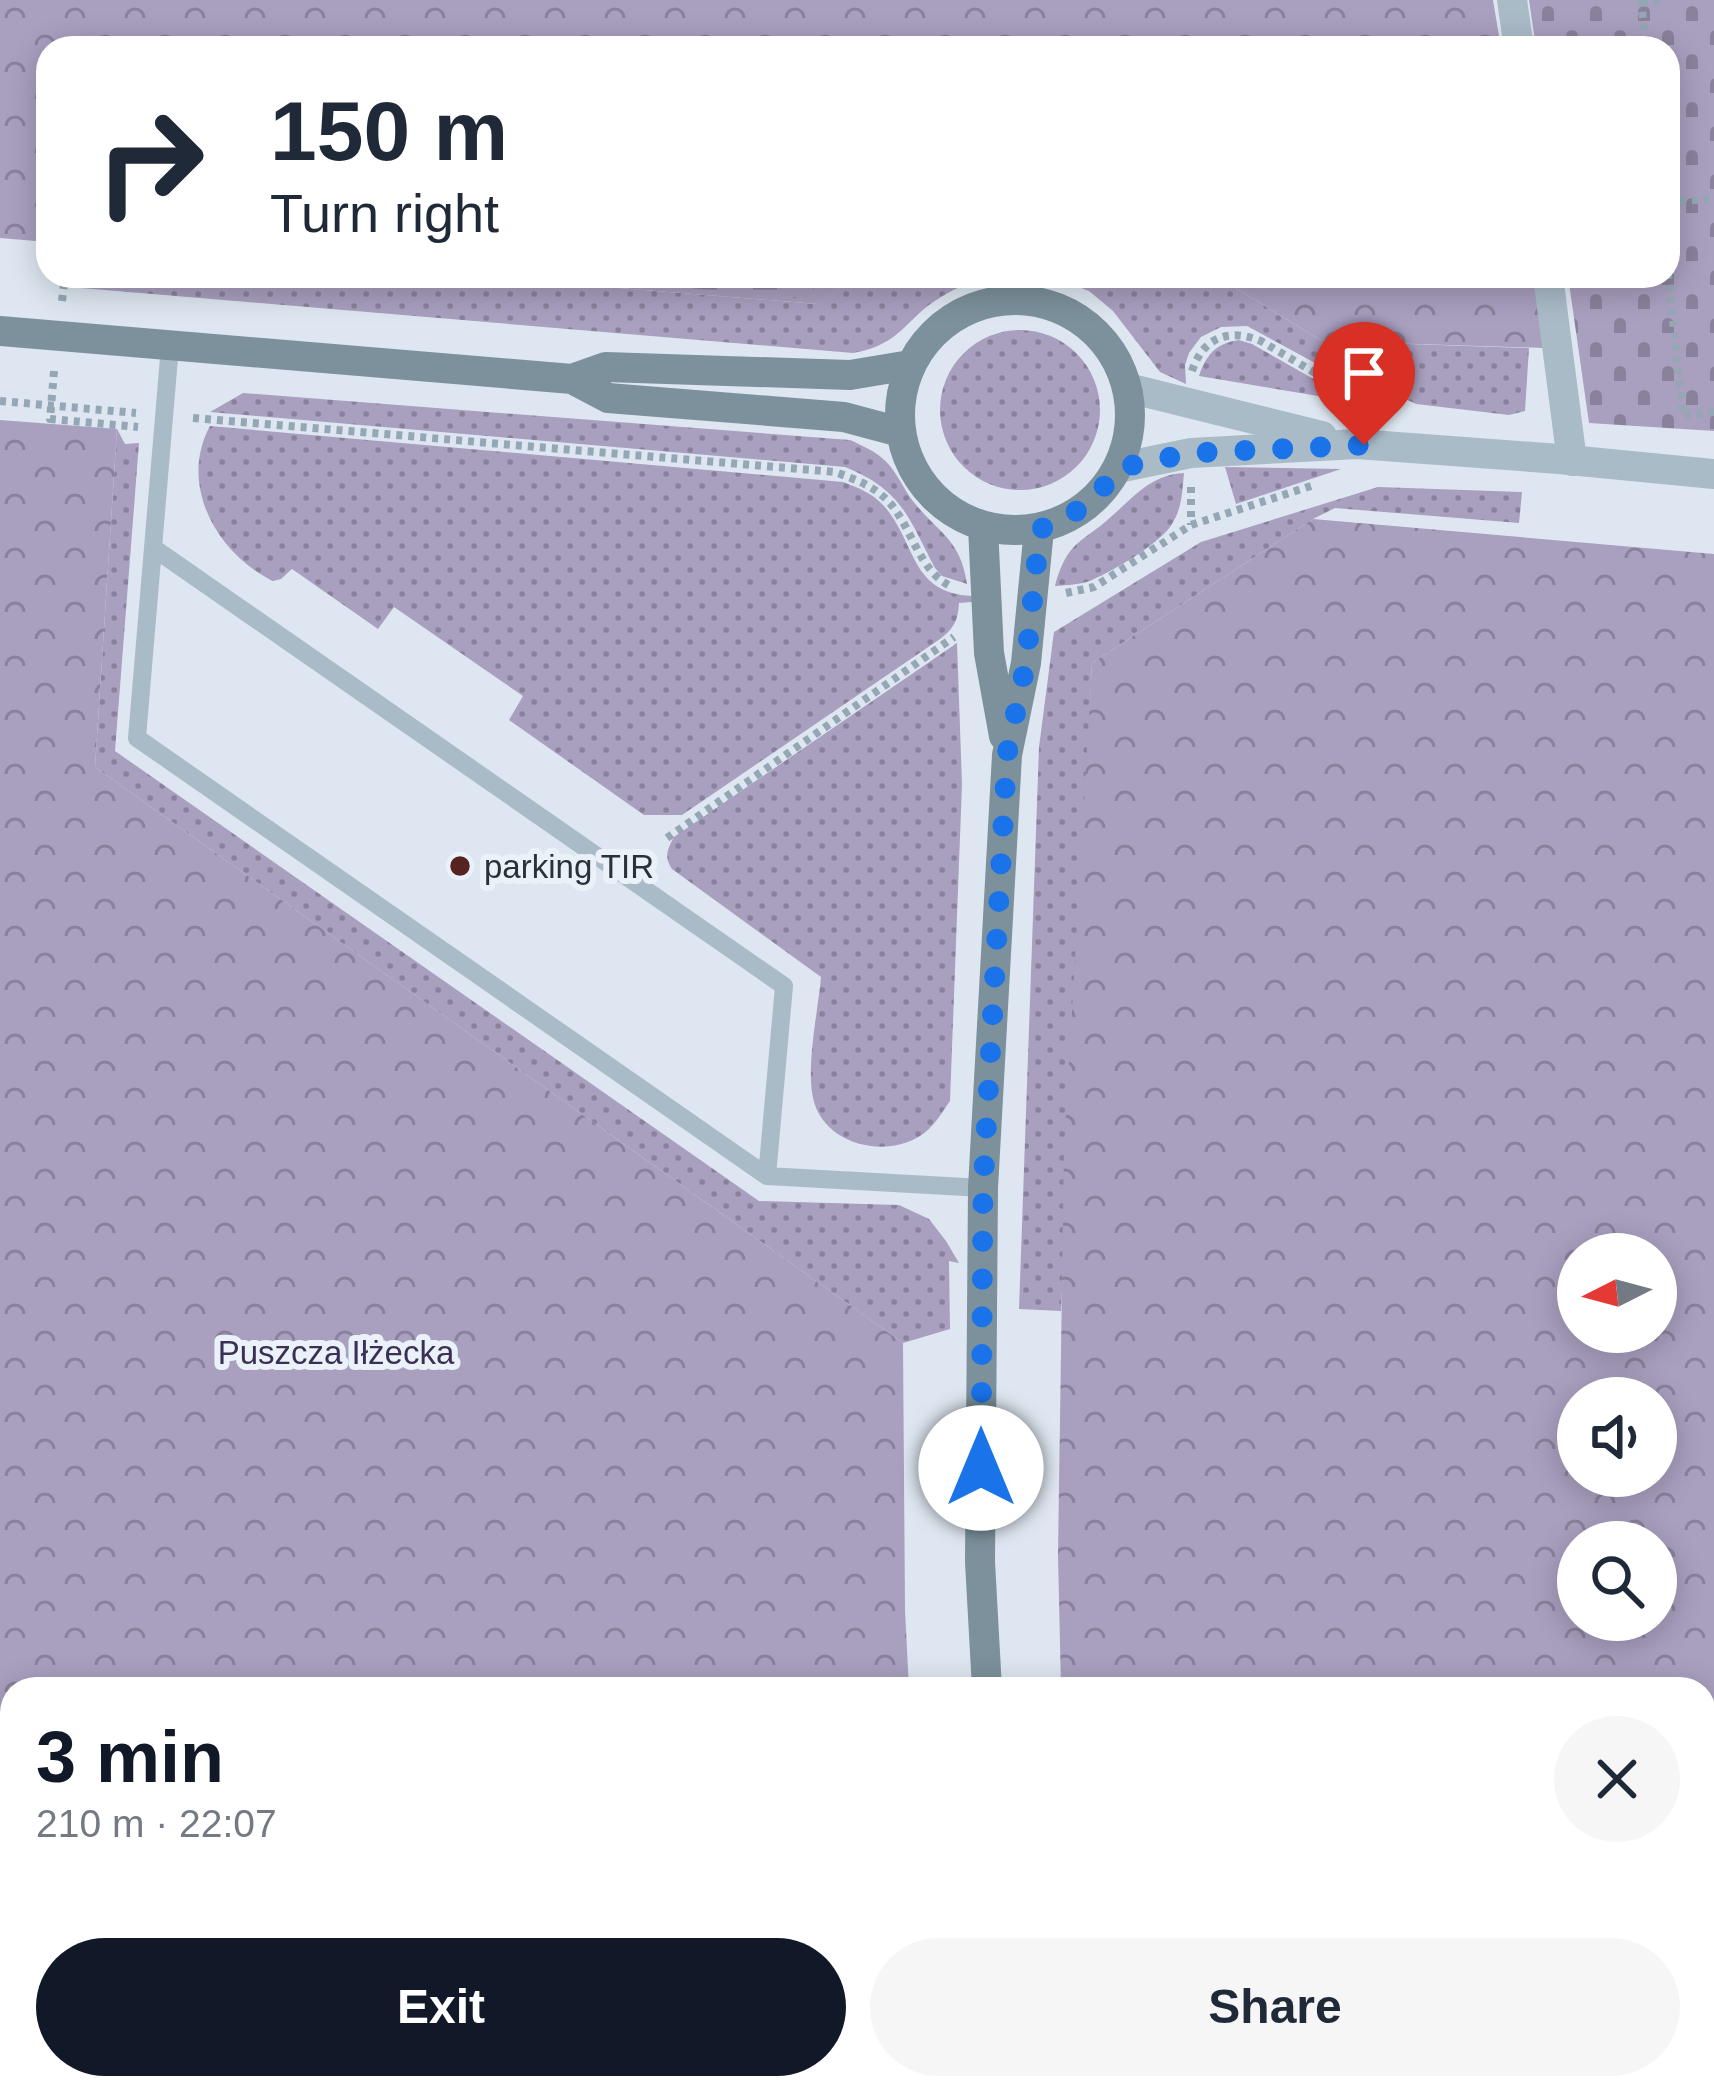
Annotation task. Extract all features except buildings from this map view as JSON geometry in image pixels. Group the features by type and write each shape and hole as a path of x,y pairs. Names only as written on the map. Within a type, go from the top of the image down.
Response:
{"main road":[{"path":"1027,299 1061,308 1092,327 1114,355 1128,388 1132,416 1118,468 1098,496 1071,517 1040,529 983,527 953,513 928,492 909,464 900,432 900,398 910,365 931,335 958,313 992,301 1027,299"},
{"path":"0,331 572,380 608,398 844,417 900,432"},
{"path":"572,380 606,367 850,375 910,365"},
{"path":"983,527 989,653 1007,754"},
{"path":"986,1677 980,1562 983,1188 1007,754 1026,663 1040,529"}],"street":[{"path":"1512,0 1517,36"},
{"path":"1550,288 1572,460"},
{"path":"1128,388 1357,445"},
{"path":"1118,468 1191,453 1357,445 1714,474"}],"lane":[{"path":"170,346 137,738 767,1176 983,1188"},
{"path":"154,549 784,986 767,1176"}],"path":[{"path":"1645,36 1641,1 1666,0"},
{"path":"1680,202 1714,198"},
{"path":"62,308 64,288"},
{"path":"1669,288 1683,415 1714,412"},
{"path":"1190,378 1204,346 1216,338 1244,334 1380,411"},
{"path":"55,370 50,418 139,428"},
{"path":"0,400 138,413"},
{"path":"197,418 835,472 869,485 890,502 931,572 953,588"},
{"path":"1048,593 1094,587 1191,525 1330,481"},
{"path":"1191,486 1191,525"},
{"path":"667,838 958,634"}],"green space":[{"path":"0,0 1493,0 1499,36 36,36 36,241 0,238"},
{"path":"1529,0 1714,0 1714,431 1589,423 1570,288 1680,288 1680,36 1534,36"},
{"path":"81,288 620,288 817,304 840,288 958,288 929,305 883,344 853,353"},
{"path":"620,288 840,288 818,304"},
{"path":"689,288 814,288 807,299"},
{"path":"1081,288 1236,288 1322,341 1529,348 1525,411 1509,415 1416,404 1372,383 1328,370 1247,326 1221,327 1201,337 1185,365 1186,384 1160,372 1113,311"},
{"path":"1236,288 1536,288 1545,348 1322,341"},
{"path":"1020,330 1051,336 1077,353 1094,379 1100,410 1094,441 1077,467 1051,484 1020,490 989,484 963,467 946,441 940,410 946,379 963,353 989,336"},
{"path":"1239,340 1340,394 1330,398 1199,376 1213,351"},
{"path":"243,393 850,440 890,466 955,549 967,584 942,576 901,507 879,485 845,467 210,412"},
{"name":"Puszcza Iłżecka","path":"0,420 117,429 95,767 903,1343 908,1677 0,1677"},
{"path":"210,426 843,482 884,506 926,576 952,593 972,596 972,602 959,603 954,624 940,639 682,815 644,815 509,720 523,696 394,607 378,629 292,569 273,581 235,554 208,516 201,494 201,448"},
{"path":"117,429 125,444 139,443 115,751 759,1201 899,1205 929,1219 959,1263 949,1261 950,1329 903,1343 95,767"},
{"path":"1225,467 1341,469 1236,504"},
{"path":"1184,473 1177,514 1155,542 1092,580 1055,586 1065,559 1077,544 1145,487"},
{"path":"1378,487 1522,492 1519,523 1335,508 1092,663 1061,1311 1019,1309 1039,747 1054,632 1201,542"},
{"path":"1313,519 1714,554 1714,1677 1061,1677 1064,1150 1092,663"},
{"path":"957,643 962,784 950,1101 933,1125 905,1143 856,1143 829,1127 813,1098 812,1054 821,977 672,869 667,853 674,837"}],"place":[{"name":"parking TIR","path":"460,866"}],"route":[{"path":"981,1468 983,1188 1007,754 1026,663 1040,529 1071,517 1098,496 1118,468 1191,453 1364,445"}]}
